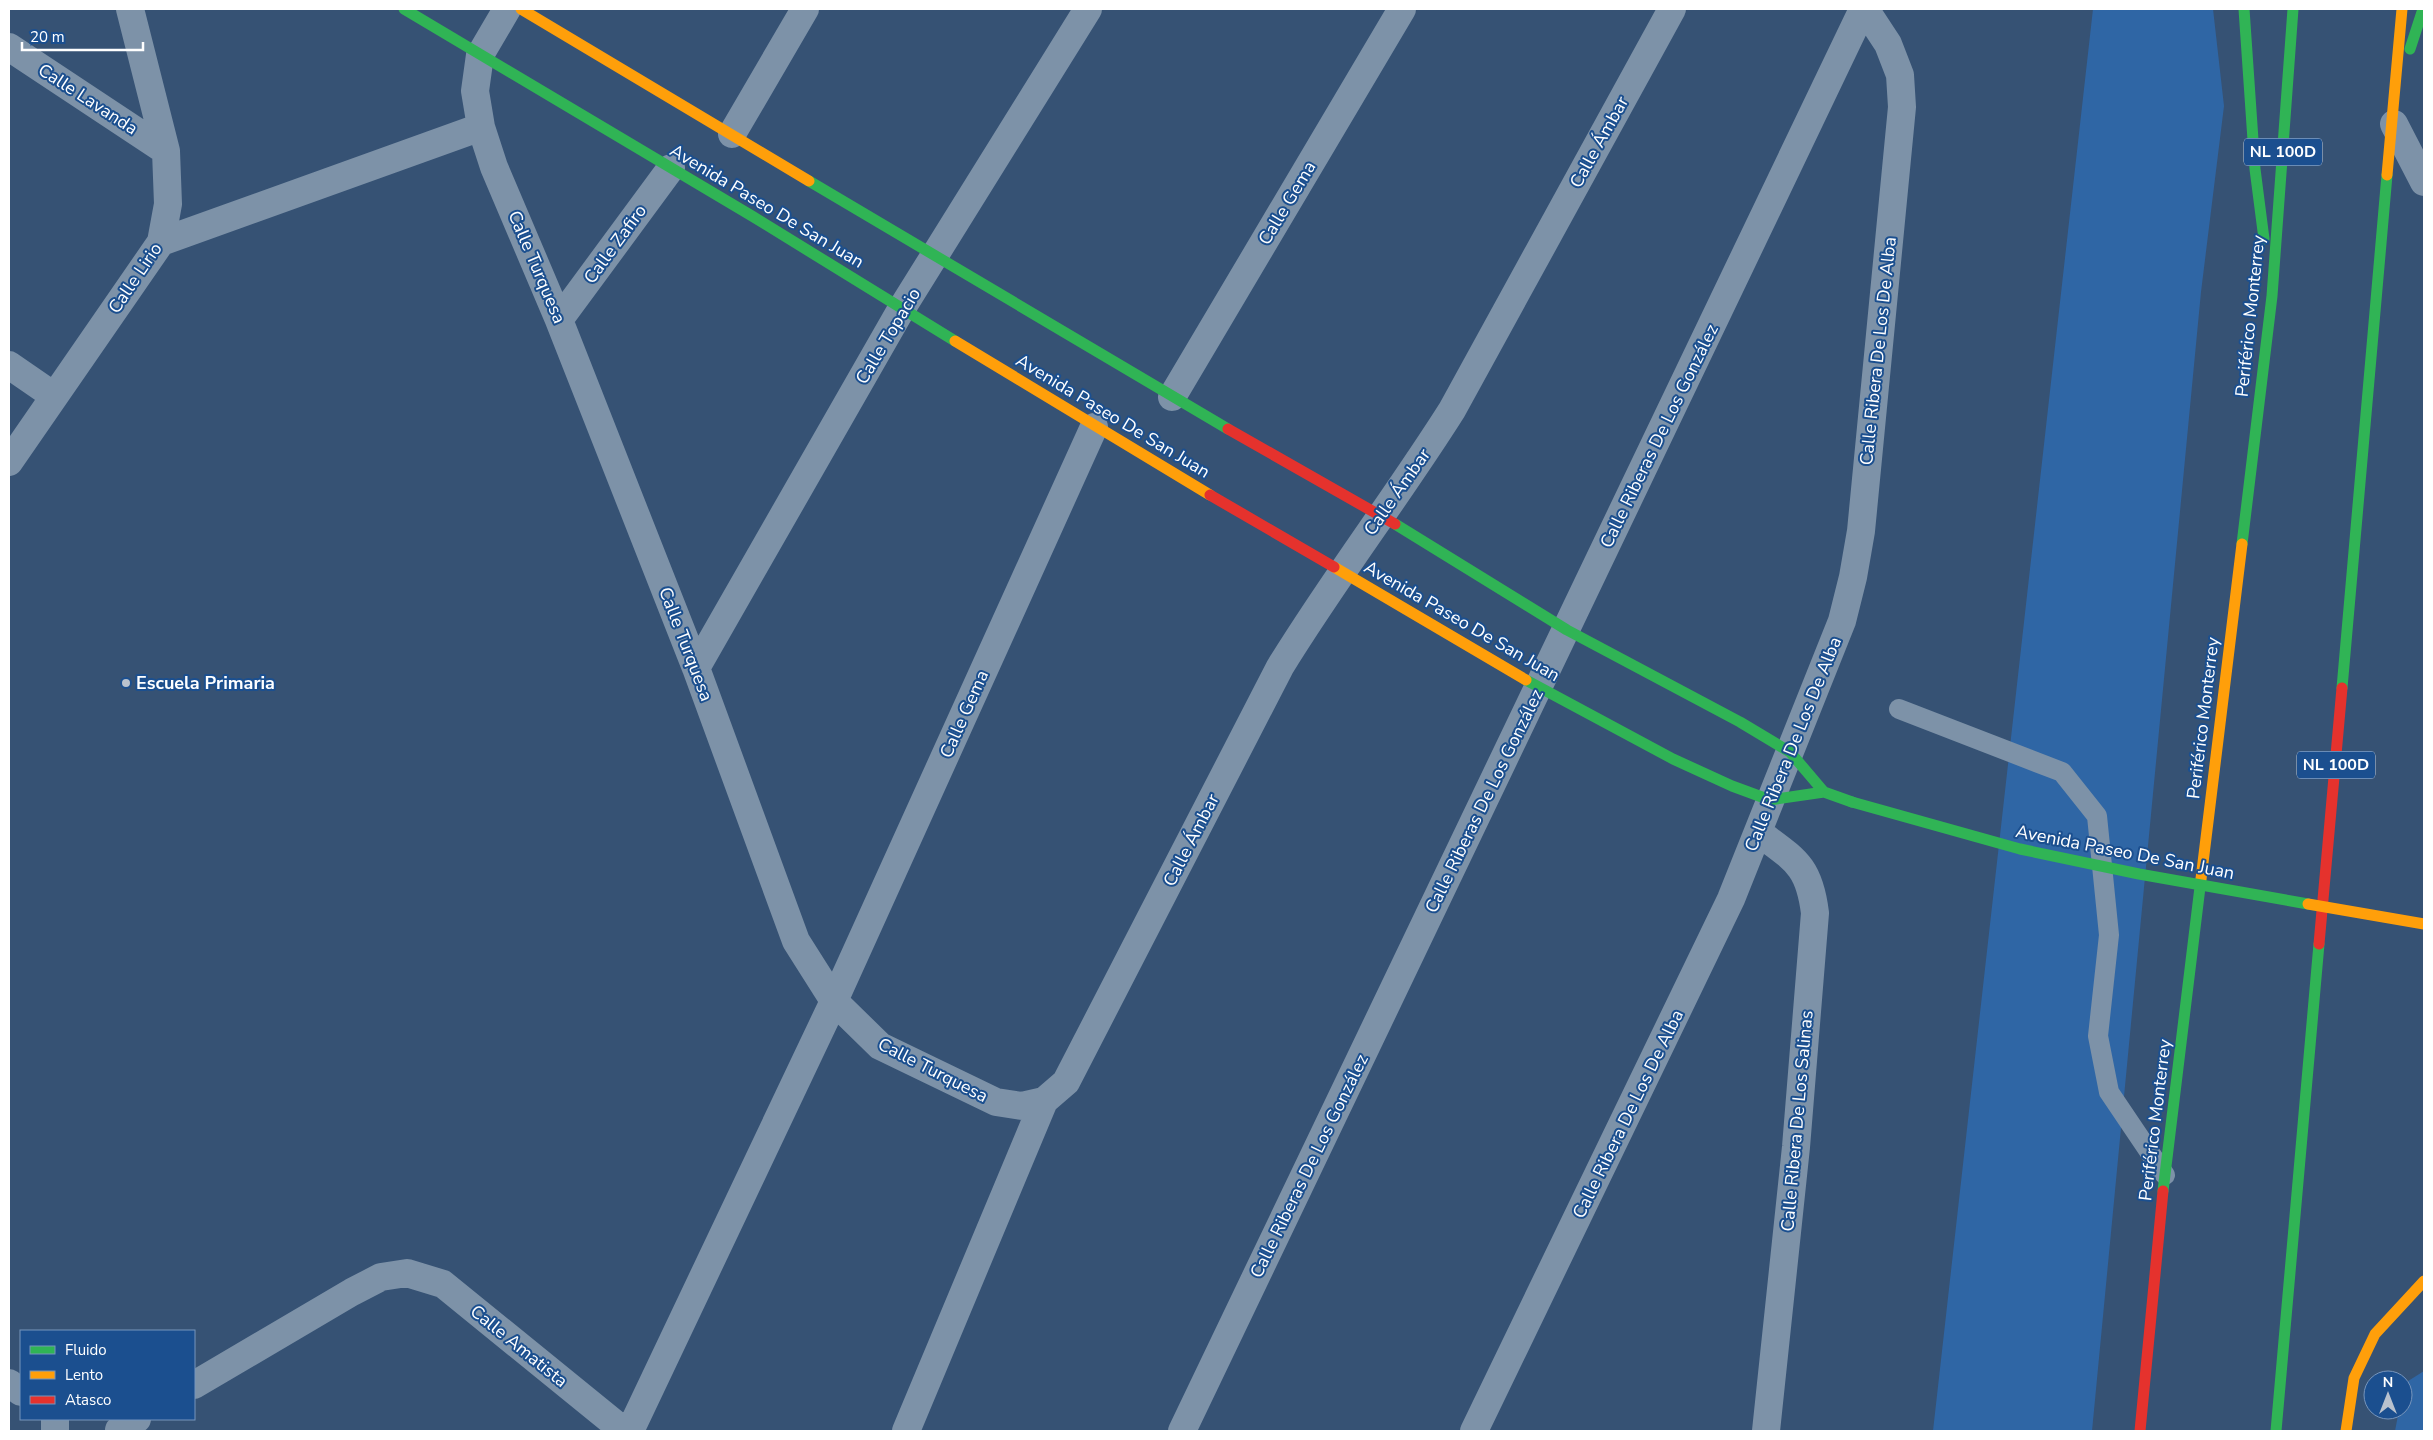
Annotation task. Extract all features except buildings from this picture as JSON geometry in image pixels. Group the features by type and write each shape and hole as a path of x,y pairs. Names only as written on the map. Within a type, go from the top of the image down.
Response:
{"main road":[{"name":"Avenida Paseo De San Juan","path":"404,9 671,168 1094,427 1538,687 1673,759 1732,786 1770,800 1824,792 1977,839 2052,857 2124,872 2424,924"},
{"name":"Avenida Paseo De San Juan","path":"521,9 1172,397 1380,514 1567,630 1740,722 1790,752 1824,792"},
{"path":"2244,9 2255,169 2272,296"},
{"name":"Periférico Monterrey","path":"2140,1431 2165,1175 2272,296 2293,9"},
{"name":"NL 100D","path":"2276,1431 2395,111 2402,9"},
{"path":"2395,111 2423,9"},
{"path":"2346,1431 2354,1378 2375,1334 2424,1280"}],"street":[{"name":"Calle Lirio","path":"9,462 161,242 168,204 166,151 130,9"},
{"path":"480,54 507,9"},
{"path":"732,134 806,9"},
{"name":"Calle Topacio","path":"696,668 902,308 936,257 1088,9"},
{"name":"Calle Gema","path":"1172,397 1402,9"},
{"name":"Calle Ámbar","path":"1044,1101 1066,1082 1280,667 1314,612 1380,514 1417,466 1452,410 1672,9"},
{"name":"Calle Riberas De Los González","path":"1182,1431 1864,9"},
{"name":"Calle Ribera De Los De Alba","path":"1474,1431 1681,1007 1731,899 1842,620 1853,577 1862,522 1902,107 1900,75 1888,44 1864,9"},
{"name":"Calle Lavanda","path":"9,47 166,151"},
{"name":"Calle Turquesa","path":"480,54 475,91 481,127 494,167 559,320 696,668 796,941 834,1001 880,1046 996,1102 1022,1106 1044,1101"},
{"path":"2395,111 2424,182"},
{"path":"161,242 481,127"},
{"name":"Calle Zafiro","path":"559,320 671,168"},
{"path":"9,365 54,396"},
{"name":"Calle Gema","path":"630,1431 834,1001 1094,427"},
{"name":"Calle Ribera De Los Salinas","path":"1758,832 1804,870 1812,890 1815,913 1796,1147 1765,1429"},
{"path":"906,1431 1044,1101"},
{"name":"Calle Amatista","path":"195,1384 352,1292 381,1277 408,1274 443,1284 624,1431"},
{"path":"9,1383 20,1391"}],"lane":[{"path":"1899,710 2062,772 2097,816 2109,935 2098,1036 2109,1092 2165,1175"}],"shaded area":[{"path":"2093,9 2213,9 2224,106 2201,292 2092,1431 1933,1431"},
{"path":"2424,1371 2424,1431 2395,1431 2397,1420 2413,1420 2413,1378"}],"traffic: fast":[{"path":"404,9 752,216 955,341"},
{"path":"2244,9 2255,169 2264,239"},
{"path":"2242,544 2272,296 2293,9"},
{"path":"2410,49 2423,9"},
{"path":"2342,688 2387,175"},
{"path":"809,181 1228,429"},
{"path":"1395,524 1567,630 1740,722 1790,752 1824,792"},
{"path":"1526,680 1673,759 1732,786 1770,800 1824,792 1852,802"},
{"path":"1852,802 2020,849 2139,874 2308,904"},
{"path":"2163,1191 2201,879"},
{"path":"2276,1431 2319,944"}],"traffic: slow":[{"path":"521,9 809,181"},
{"path":"2387,175 2402,9"},
{"path":"955,341 1210,495"},
{"path":"2201,879 2242,544"},
{"path":"1334,567 1526,680"},
{"path":"2308,904 2424,924"},
{"path":"2346,1431 2354,1378 2375,1334 2424,1281"}],"traffic: jam":[{"path":"1228,429 1395,524"},
{"path":"1210,495 1334,567"},
{"path":"2319,944 2342,688"},
{"path":"2140,1431 2163,1191"}],"place":[{"name":"Escuela Primaria","path":"126,683"}]}
